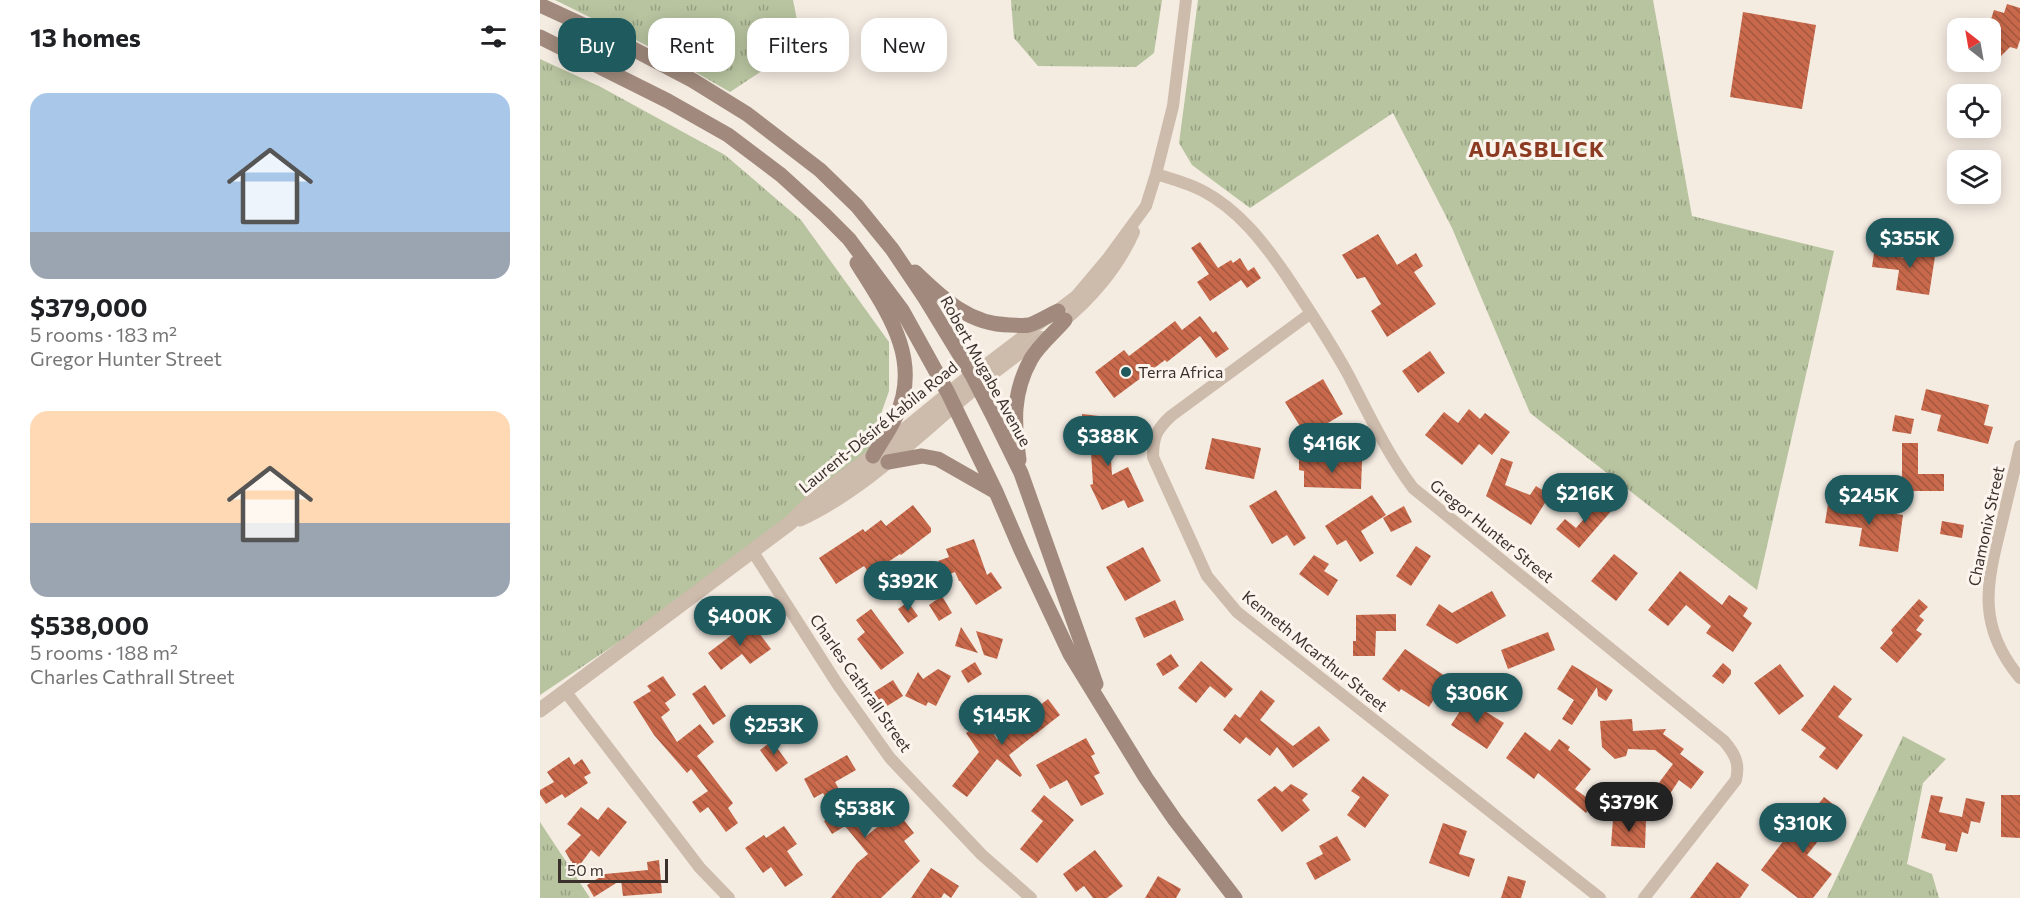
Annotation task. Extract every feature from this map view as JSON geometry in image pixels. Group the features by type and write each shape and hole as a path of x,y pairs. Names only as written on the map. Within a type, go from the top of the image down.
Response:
{"main road":[{"name":"Robert Mugabe Avenue","path":"540,5 616,40 692,80 747,114 820,170 857,206 892,249 925,297 974,381 1021,473 1110,721"},
{"name":"Robert Mugabe Avenue","path":"540,37 668,101 728,135 781,175 849,239 902,310 951,399 1070,654 1110,721 1175,820 1235,898"},
{"path":"825,215 876,293 902,343 906,362 904,388 897,416 873,456"},
{"path":"892,249 940,296 966,315 982,322 996,325 1028,325 1062,315"},
{"path":"1021,473 1015,427 1016,404 1021,382 1032,357 1062,315"},
{"path":"888,462 922,456 938,459 996,492"}],"street":[{"name":"Laurent-Désiré Kabila Road","path":"540,710 753,552 790,524 813,501 1062,315 1146,207 1173,106 1186,0"},
{"name":"Gregor Hunter Street","path":"1156,174 1181,181 1205,192 1229,208 1263,242 1311,313 1348,375 1393,461 1413,488 1724,741 1734,753 1739,767 1736,780 1644,898"},
{"name":"Kenneth Mcarthur Street","path":"1311,313 1158,428 1153,442 1153,457 1208,576 1237,612 1600,898"},
{"name":"Laurent-Désiré Kabila Road","path":"790,524 819,510 888,462 951,399"},
{"name":"Chamonix Street","path":"2020,446 1990,570 1988,593 1989,614 1994,637 2020,678"},
{"name":"Charles Cathrall Street","path":"753,552 838,685 890,758 982,855 1031,898"},
{"path":"565,691 700,868 729,898"}],"green space":[{"path":"555,0 793,0 797,18 747,18 747,72 760,72 730,92 695,72 735,72 735,18 648,18 648,46 636,40 636,18 591,18"},
{"path":"1011,0 1162,0 1154,53 1136,67 1038,66 1014,38"},
{"path":"1198,0 1653,0 1692,216 1834,251 1757,590 1530,413 1452,228 1393,113 1250,208 1192,165 1179,143"},
{"path":"540,59 558,67 558,72 568,72 599,86 725,155 801,220 889,342 889,391 868,451 753,552 540,695"},
{"path":"1903,736 1946,759 1923,783 1907,864 1932,874 1939,898 1827,898"},
{"path":"540,822 590,898 540,898"}],"building":[{"path":"2007,4 2020,8 2020,40 2017,49 2010,47 2001,56 2001,18 1991,18 1994,10 2004,13"},
{"path":"1743,12 1816,25 1802,109 1730,97"},
{"path":"1378,234 1397,265 1416,253 1423,266 1414,272 1436,304 1387,337 1371,311 1381,304 1365,277 1357,279 1342,255"},
{"path":"1200,242 1218,268 1231,260 1233,263 1240,258 1248,271 1254,267 1261,278 1247,288 1241,280 1210,301 1197,282 1209,274 1191,248"},
{"path":"1908,246 1936,250 1929,295 1896,290 1899,270 1872,267 1874,253 1906,258"},
{"path":"1200,316 1213,333 1216,331 1229,349 1216,358 1200,336 1114,398 1095,372 1124,350 1129,356 1175,321 1182,330"},
{"path":"1430,351 1445,373 1418,393 1402,371"},
{"path":"1323,379 1343,414 1306,436 1285,402"},
{"path":"1926,389 1989,405 1984,425 1993,427 1988,444 1937,431 1941,415 1921,410"},
{"path":"1469,409 1480,419 1485,413 1510,432 1492,455 1479,444 1462,465 1425,435 1444,412 1458,423"},
{"path":"1082,414 1108,417 1112,475 1128,467 1144,501 1128,508 1124,500 1102,510 1090,485 1093,484 1090,437 1083,437"},
{"path":"1895,415 1914,419 1911,434 1892,431"},
{"path":"1212,438 1261,448 1254,479 1205,469"},
{"path":"1902,443 1918,443 1918,474 1944,474 1944,491 1902,491"},
{"path":"1501,458 1513,462 1505,485 1530,495 1536,486 1550,495 1531,525 1486,496"},
{"path":"1299,459 1362,461 1361,489 1304,487 1304,471 1299,470"},
{"path":"1276,490 1306,538 1294,546 1287,535 1272,544 1249,506"},
{"path":"1372,495 1386,515 1361,531 1374,553 1360,562 1346,540 1337,545 1325,526"},
{"path":"1601,499 1613,509 1579,548 1556,529 1565,519 1576,528"},
{"path":"1828,504 1903,515 1898,552 1859,546 1862,528 1825,523"},
{"path":"913,505 931,528 931,532 901,555 870,574 864,566 836,584 819,558 863,529 865,532 881,520 886,526"},
{"path":"1404,506 1412,522 1391,532 1383,518"},
{"path":"1942,521 1964,525 1962,538 1940,534"},
{"path":"974,539 987,575 991,572 1002,588 976,605 955,572 944,576 938,561 949,557 946,549"},
{"path":"1416,546 1431,556 1411,586 1396,576"},
{"path":"1143,547 1161,581 1125,601 1106,567"},
{"path":"1614,554 1638,573 1616,601 1591,581"},
{"path":"1314,555 1329,564 1324,571 1338,580 1328,596 1299,574"},
{"path":"1680,571 1722,605 1729,595 1748,608 1743,616 1752,623 1733,652 1706,633 1711,626 1686,605 1668,626 1648,610"},
{"path":"1492,591 1506,616 1457,644 1426,625 1439,604 1452,613"},
{"path":"942,596 952,613 939,621 929,605"},
{"path":"1919,599 1928,607 1919,616 1924,620 1916,630 1922,634 1897,663 1880,648 1893,633 1891,630"},
{"path":"1175,600 1184,620 1144,638 1135,618"},
{"path":"908,602 918,616 908,623 898,609"},
{"path":"871,609 904,653 881,670 857,639 865,632 856,620"},
{"path":"1396,614 1396,631 1376,631 1375,656 1353,656 1353,641 1356,641 1356,615"},
{"path":"750,621 771,649 750,664 742,654 721,670 708,653"},
{"path":"961,627 978,653 955,646"},
{"path":"976,631 1003,639 997,659 984,655"},
{"path":"1548,632 1555,650 1508,669 1501,650"},
{"path":"1405,649 1448,678 1429,707 1401,689 1399,692 1382,679"},
{"path":"1171,654 1179,666 1163,676 1156,664"},
{"path":"1201,661 1233,689 1225,698 1210,686 1196,703 1178,688"},
{"path":"975,662 982,674 968,683 961,671"},
{"path":"1723,663 1731,670 1731,674 1723,684 1712,676"},
{"path":"1780,664 1804,696 1779,715 1754,683"},
{"path":"1572,665 1613,690 1606,701 1598,696 1597,687 1572,725 1562,719 1574,700 1557,689"},
{"path":"938,669 951,676 936,706 928,702 926,706 905,696 918,672 923,679"},
{"path":"663,676 676,695 665,703 670,710 661,717 677,742 700,724 714,742 697,756 733,803 728,808 738,823 726,832 708,807 700,813 692,802 708,791 691,769 687,773 654,735 633,702 651,691 647,686"},
{"path":"893,680 903,696 884,708 874,692"},
{"path":"705,685 726,716 713,725 692,694"},
{"path":"1834,685 1852,699 1838,717 1863,735 1837,770 1819,757 1826,748 1801,730"},
{"path":"1261,690 1275,701 1260,720 1293,746 1319,726 1330,740 1293,768 1277,747 1270,756 1246,737 1240,744 1223,730 1235,714 1240,718"},
{"path":"1048,699 1060,715 1009,755 1022,775 1020,777 997,759 967,797 952,786 979,752 966,733 985,721 997,739"},
{"path":"1467,700 1504,723 1487,749 1451,725"},
{"path":"807,718 808,738 771,740 769,721"},
{"path":"1632,719 1633,731 1666,729 1663,734 1684,749 1680,754 1704,772 1691,789 1679,780 1664,803 1660,803 1649,796 1673,764 1655,750 1628,749 1626,756 1615,759 1602,747 1600,721"},
{"path":"1525,732 1550,751 1559,739 1570,747 1568,750 1591,769 1575,789 1594,803 1586,813 1538,773 1534,779 1506,758"},
{"path":"1086,738 1095,754 1091,756 1100,773 1094,776 1104,794 1081,806 1067,780 1050,789 1036,765"},
{"path":"772,741 788,763 776,772 760,750"},
{"path":"847,755 856,770 835,782 865,837 897,811 914,833 904,841 920,861 881,898 831,898 857,863 868,854 845,826 832,834 824,821 835,814 823,793 814,798 804,779"},
{"path":"569,757 574,765 582,759 591,773 584,777 588,783 565,798 562,794 546,804 540,795 540,790 554,782 547,772"},
{"path":"1363,776 1389,795 1365,828 1347,815 1360,797 1351,791"},
{"path":"1291,784 1308,794 1302,800 1310,810 1282,832 1257,800 1275,786 1282,792"},
{"path":"1044,795 1074,820 1037,863 1020,849 1043,821 1031,811"},
{"path":"1931,795 1943,797 1939,812 1962,817 1966,798 1985,802 1980,823 1971,821 1968,834 1962,832 1957,852 1945,850 1946,844 1921,838"},
{"path":"2001,795 2020,795 2020,838 2001,837"},
{"path":"1824,797 1842,811 1807,855 1832,874 1813,898 1798,898 1761,870 1801,818 1805,821"},
{"path":"581,807 598,820 608,807 627,822 599,857 591,850 576,870 565,851 581,835 567,824"},
{"path":"1613,819 1646,820 1645,848 1611,846"},
{"path":"1443,823 1467,831 1459,854 1475,859 1469,877 1429,863"},
{"path":"784,826 797,844 787,851 803,875 785,887 771,867 763,873 745,848 764,835 766,838"},
{"path":"1337,836 1351,860 1315,880 1306,863 1323,854 1319,846"},
{"path":"1095,850 1123,886 1107,898 1093,898 1084,886 1076,892 1063,874"},
{"path":"659,860 662,893 623,896 621,880 594,897 587,885 605,874 648,870 647,862"},
{"path":"1717,862 1749,885 1740,898 1690,898"},
{"path":"931,868 959,886 951,898 944,893 941,898 911,898"},
{"path":"1158,876 1181,889 1176,898 1145,898"},
{"path":"1508,876 1526,881 1521,898 1501,898"}],"place":[{"name":"Terra Africa","path":"1126,372"}],"district":[{"name":"AUASBLICK","path":"1537,149"}]}
